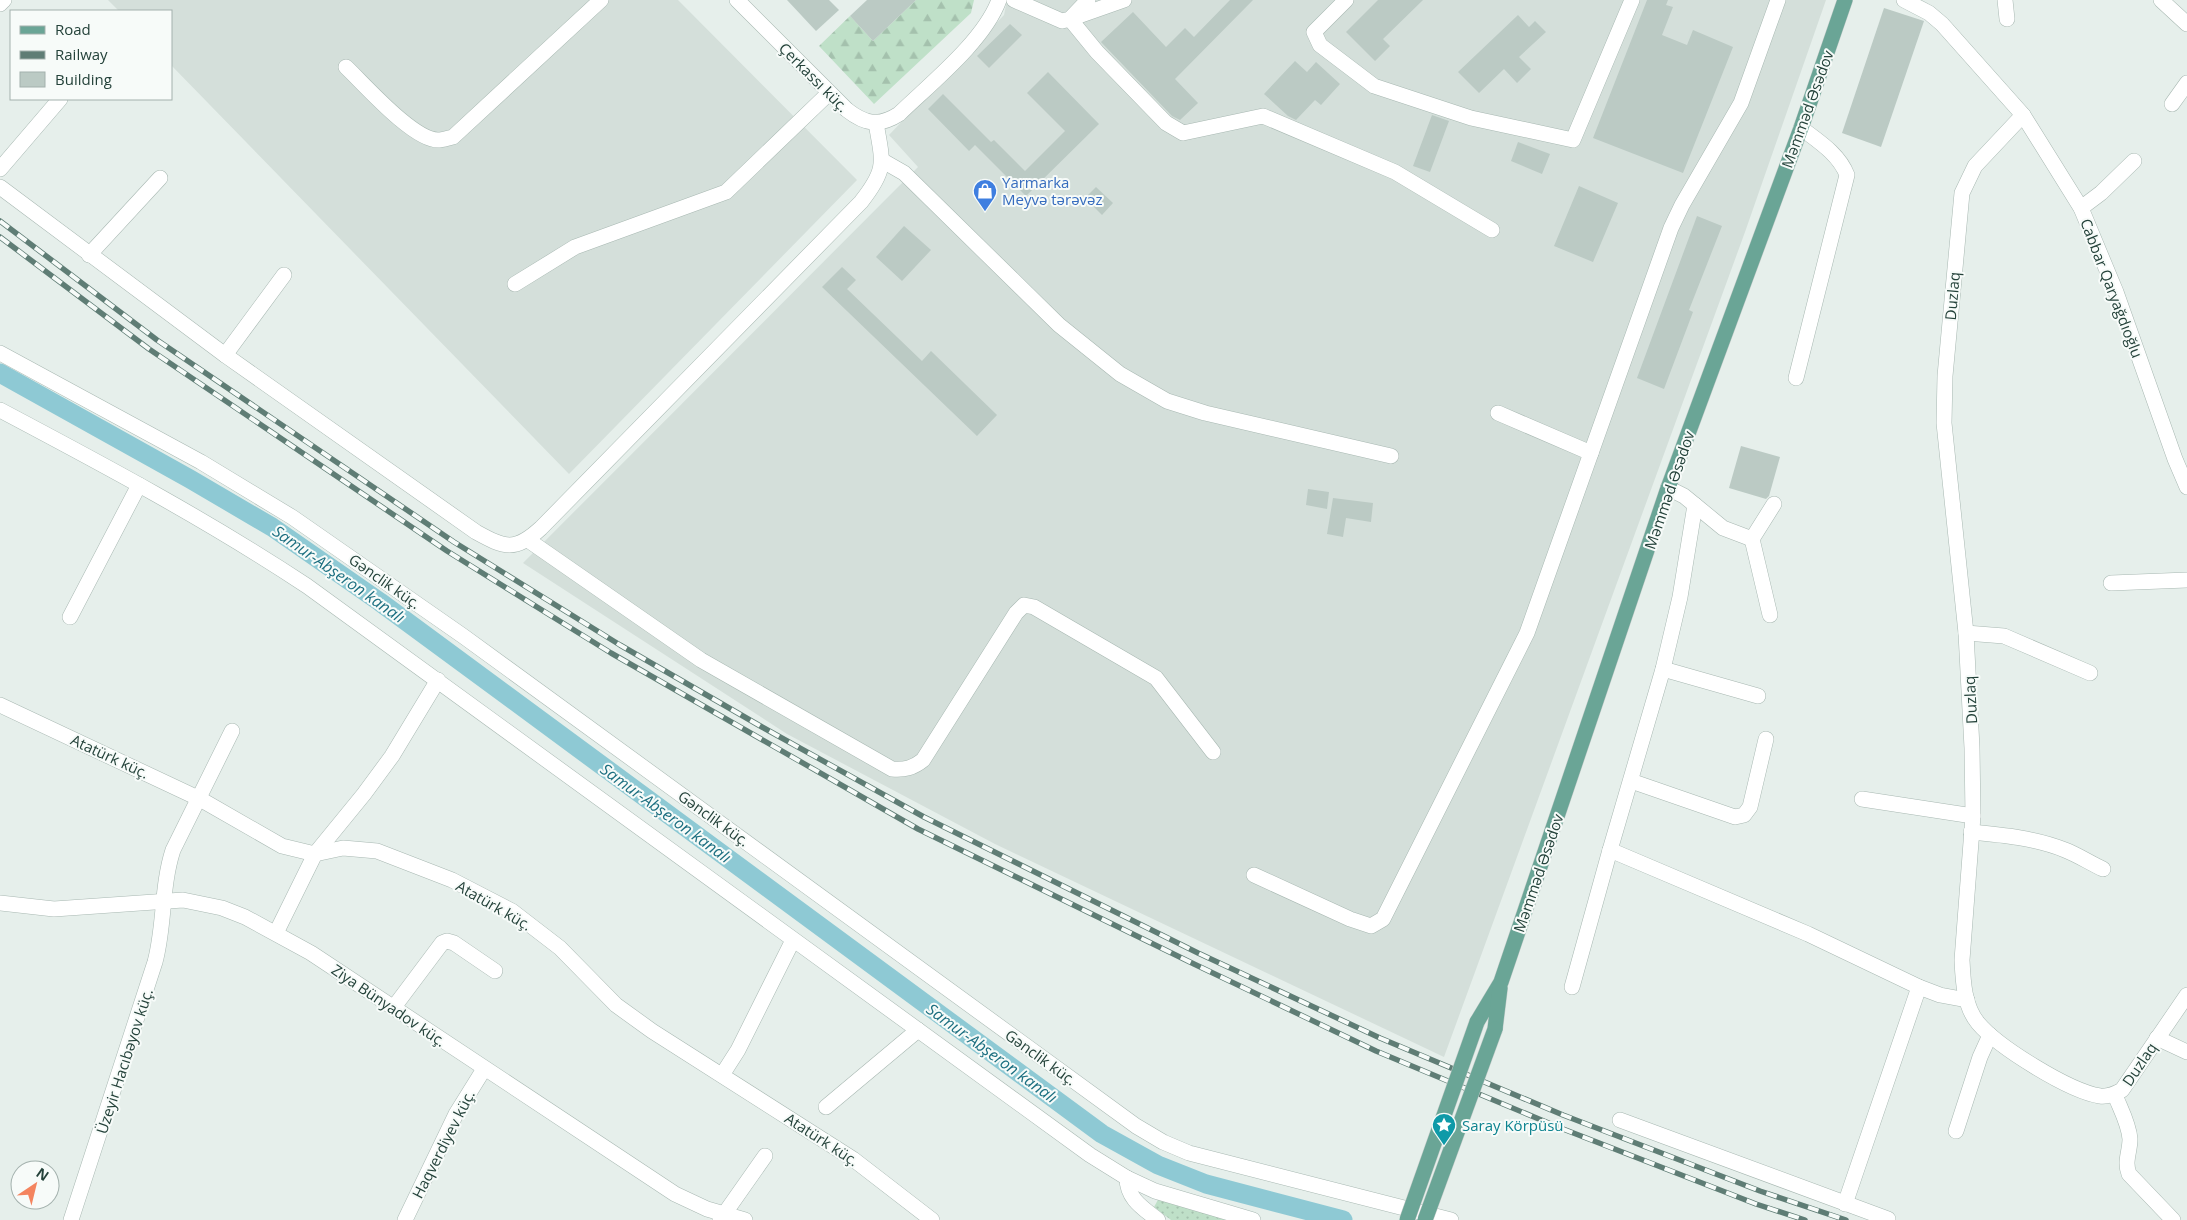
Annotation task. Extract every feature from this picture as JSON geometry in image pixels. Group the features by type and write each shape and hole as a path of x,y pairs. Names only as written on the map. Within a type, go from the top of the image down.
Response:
{"main road":[{"name":"Məmməd Əsədov","path":"1407,1220 1478,1022 1500,982 1668,488 1845,0"},
{"name":"Məmməd Əsədov","path":"1425,1220 1494,1029 1500,982"}],"street":[{"path":"0,4 4,0"},
{"path":"346,67 397,118 436,140 453,137 601,0"},
{"name":"Çerkassı küç.","path":"737,0 853,115 862,120 876,123"},
{"path":"0,187 89,255 225,354 476,532 497,544 513,546 528,540 861,202 875,185 883,161 876,123 884,122 900,114 988,23 1000,0"},
{"path":"1014,0 1062,21 1124,0"},
{"path":"1070,19 1088,0"},
{"path":"1346,0 1314,32 1320,46 1374,86 1471,118 1572,140 1632,0"},
{"path":"1254,876 1350,919 1371,926 1383,919 1527,633 1671,228 1682,205 1741,103 1778,0"},
{"name":"Cabbar Qaryağdıoğlu","path":"1904,0 1929,13 1942,24 2023,115 2081,208 2116,292 2175,459 2187,486"},
{"path":"2006,0 2008,19"},
{"path":"2161,0 2187,24"},
{"path":"1070,19 1097,52 1166,123 1182,133 1263,116 1395,172 1492,230"},
{"path":"2172,104 2187,83"},
{"path":"515,284 575,247 726,192 829,93"},
{"path":"0,169 59,100"},
{"name":"Duzlaq","path":"2023,115 1974,166 1962,193 1945,376 1944,423 1966,633 1972,748 1973,816 1962,960 1963,984 1967,1000 1977,1022 1990,1035 2063,1082 2101,1096 2114,1095 2122,1090 2187,995"},
{"path":"1796,378 1846,175 1843,165 1828,148 1800,128"},
{"path":"883,161 904,173 1059,325 1128,379 1167,401 1205,413 1391,456"},
{"path":"2081,208 2101,193 2134,161"},
{"path":"89,255 160,178"},
{"path":"225,354 284,275"},
{"name":"Gənclik küç.","path":"0,353 201,462 292,517 463,636 1136,1126 1163,1142 1189,1153 1452,1220"},
{"path":"0,410 139,485 283,570 438,680 1090,1155 1127,1178 1155,1191 1253,1220"},
{"path":"1498,413 1592,453"},
{"path":"70,617 139,485"},
{"path":"1668,488 1684,496 1723,528 1752,539"},
{"path":"1770,615 1752,539 1774,504"},
{"path":"1572,987 1663,669 1680,597 1695,505"},
{"path":"528,540 701,660 892,769 905,770 923,760 1016,613 1024,605 1034,607 1156,678 1213,752"},
{"path":"2111,583 2187,580"},
{"path":"1966,633 2004,636 2090,673"},
{"path":"1663,669 1758,696"},
{"path":"276,933 315,854 392,756 438,680"},
{"name":"Atatürk küç.","path":"0,705 200,798 282,846 315,854 343,848 377,851 452,880 512,912 560,948 616,1005 652,1031 854,1159 932,1220"},
{"name":"Üzeyir Hacıbəyov küç.","path":"72,1220 155,962 161,940 167,869 173,850 232,731"},
{"path":"1631,781 1735,817 1744,815 1750,807 1766,739"},
{"path":"1862,799 1973,816"},
{"path":"1971,832 2014,836 2066,850 2103,870"},
{"path":"1610,850 1808,934 1940,996 1967,1000"},
{"name":"Ziya Bünyadov küç.","path":"0,903 54,909 183,900 222,908 276,933 311,953 675,1194 722,1217 745,1220"},
{"path":"722,1075 738,1050 794,940"},
{"path":"394,1007 442,943 447,941 454,942 495,971"},
{"path":"1845,1204 1919,987"},
{"path":"826,1107 918,1030"},
{"path":"1956,1131 1980,1057 1990,1035"},
{"path":"2157,1038 2187,1052"},
{"name":"Haqverdiyev küç.","path":"405,1220 456,1114 484,1069"},
{"path":"2114,1095 2130,1140 2126,1166 2129,1174 2174,1220"},
{"path":"1620,1120 1888,1219"},
{"path":"722,1217 764,1156"},
{"path":"1127,1178 1127,1188 1134,1200 1158,1220"}],"shaded area":[{"path":"108,0 678,0 857,180 569,474 172,66 172,10 118,10"},
{"path":"1007,0 1826,0 1745,232 1444,1057 995,844 787,734 523,563 918,167 889,135 1004,15"}],"green space":[{"path":"916,0 974,0 971,13 874,104 819,46 850,16 873,41"},
{"path":"1159,1198 1231,1220 1171,1220 1154,1207"}],"building":[{"path":"787,0 829,0 839,10 816,31"},
{"path":"867,0 916,0 873,41 850,16"},
{"path":"1230,0 1253,0 1175,79 1198,103 1180,120 1172,116 1101,42 1133,12 1166,47 1185,28 1194,37"},
{"path":"1378,0 1423,0 1383,39 1390,46 1375,61 1346,32"},
{"path":"1647,0 1668,0 1666,5 1673,7 1662,35 1687,45 1693,30 1733,47 1683,173 1593,138"},
{"path":"1884,8 1924,21 1881,147 1842,133"},
{"path":"1518,15 1529,27 1535,21 1546,32 1519,57 1531,69 1517,83 1504,69 1479,93 1458,72"},
{"path":"1010,24 1022,35 989,68 977,56"},
{"path":"1295,61 1307,72 1316,62 1340,84 1321,105 1315,100 1296,120 1288,116 1264,94"},
{"path":"1048,72 1099,124 1026,196 975,145 969,151 928,109 943,94 991,142 994,140 1025,171 1065,131 1027,93"},
{"path":"1432,115 1449,121 1430,172 1413,166"},
{"path":"1518,142 1550,154 1542,174 1511,161"},
{"path":"1579,186 1618,203 1593,262 1554,246"},
{"path":"1096,187 1113,203 1102,215 1085,198"},
{"path":"1697,216 1722,226 1689,310 1693,312 1664,389 1637,378"},
{"path":"904,226 931,250 902,281 876,257"},
{"path":"842,267 856,280 847,289 922,361 931,351 997,415 977,436 822,287"},
{"path":"1741,446 1780,457 1769,496 1766,499 1729,488"},
{"path":"1308,489 1329,492 1327,509 1306,505"},
{"path":"1333,498 1373,503 1371,522 1346,518 1343,537 1327,534"}],"waterway":[{"name":"Samur-Abşeron kanalı","path":"0,373 272,527 380,602 1102,1134 1158,1165 1206,1184 1343,1220"}],"railway":[{"path":"0,221 157,340 454,542 620,645 924,817 1198,953 1380,1038 1563,1115 1760,1191 1846,1220"},
{"path":"0,237 149,349 447,551 611,653 918,829 1376,1051 1558,1127 1756,1204 1805,1220"}],"place":[{"name":"Yarmarka Meyvә tәrәvәz","path":"985,212"},
{"name":"Saray Körpüsü","path":"1444,1146"}]}
